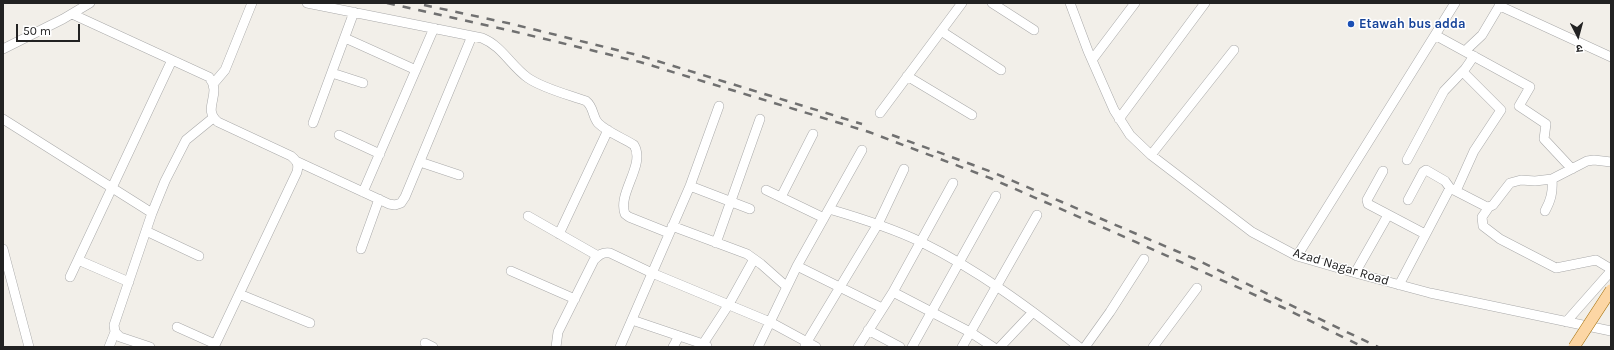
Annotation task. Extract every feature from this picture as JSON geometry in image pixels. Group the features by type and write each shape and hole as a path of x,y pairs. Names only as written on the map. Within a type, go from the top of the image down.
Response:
{"main road":[{"path":"1574,347 1611,290"}],"street":[{"path":"3,49 72,14 90,3"},
{"path":"214,83 225,70 252,3"},
{"path":"307,3 482,38 495,44 514,66 530,79 586,101 592,108 596,121 608,130 634,145 637,150 636,161 624,203 625,214 629,217 716,243 747,254 787,287"},
{"path":"880,113 962,3"},
{"path":"992,3 1034,30"},
{"name":"Azad Nagar Road","path":"1070,3 1092,60 1114,110 1130,135 1151,155 1252,232 1297,256 1355,273 1430,293 1611,331"},
{"path":"1092,60 1135,3"},
{"path":"1119,119 1205,3"},
{"path":"1297,256 1455,3"},
{"path":"1465,51 1482,35 1501,4 1611,57"},
{"path":"313,123 354,12"},
{"path":"72,14 209,77 214,83 215,91 211,112 213,118 218,122 291,156 296,161 389,204 395,205 401,203 405,197 472,36"},
{"path":"363,192 434,28"},
{"path":"941,31 1001,70"},
{"path":"1435,34 1530,87 1519,106 1546,124 1544,139 1572,169"},
{"path":"344,38 416,70"},
{"path":"1151,155 1234,50"},
{"path":"1407,160 1444,91 1463,72 1474,56"},
{"path":"70,277 172,60"},
{"path":"1399,285 1425,234 1453,189 1474,151 1501,110 1463,72"},
{"path":"332,73 363,83"},
{"path":"907,76 972,115"},
{"path":"620,347 690,186 719,106"},
{"path":"109,347 115,332 114,325 152,213 165,181 186,140 213,118"},
{"path":"3,119 152,213"},
{"path":"716,243 760,119"},
{"path":"559,234 608,130"},
{"path":"781,197 813,134"},
{"path":"339,135 380,154"},
{"path":"758,347 797,266 862,150"},
{"path":"1566,322 1611,270 1596,260 1556,268 1500,239 1483,226 1482,217 1510,183 1521,180 1535,181 1552,179 1594,160 1611,162"},
{"path":"177,327 215,346 296,172 298,166 296,161"},
{"path":"420,162 459,175"},
{"path":"806,344 842,287 878,224 904,169"},
{"path":"1408,200 1423,172 1426,170 1445,181 1453,189 1489,207"},
{"path":"1383,171 1368,197 1367,202 1371,207 1425,234"},
{"path":"1544,211 1552,196 1552,179"},
{"path":"858,347 893,292 953,183"},
{"path":"690,186 750,209"},
{"path":"766,190 824,218"},
{"path":"912,347 996,196"},
{"path":"362,249 379,199"},
{"path":"829,209 878,224 920,242 959,262 1033,312 1079,347"},
{"path":"962,347 1037,215"},
{"path":"1355,273 1388,215"},
{"path":"528,216 598,256"},
{"path":"146,231 199,256"},
{"path":"3,249 29,347"},
{"path":"556,347 558,332 598,256 604,252 610,253 652,273 770,322 806,344 816,347"},
{"path":"632,320 704,346 754,259"},
{"path":"1085,347 1110,312 1144,259"},
{"path":"78,260 129,282"},
{"path":"797,266 882,308"},
{"path":"511,271 575,299"},
{"path":"1153,347 1197,288"},
{"path":"893,292 970,332 993,347"},
{"path":"239,294 310,323"},
{"path":"1000,347 1033,312"},
{"path":"868,330 900,347"},
{"path":"115,332 120,337 150,347"},
{"path":"673,347 679,336"}],"railway":[{"path":"387,3 640,62 869,132 990,178 1284,308 1363,347"},
{"path":"424,5 512,24 641,56 862,124"},
{"path":"892,135 992,172 1195,259 1378,347"}],"place":[{"name":"Etawah bus adda","path":"1351,24"}]}
